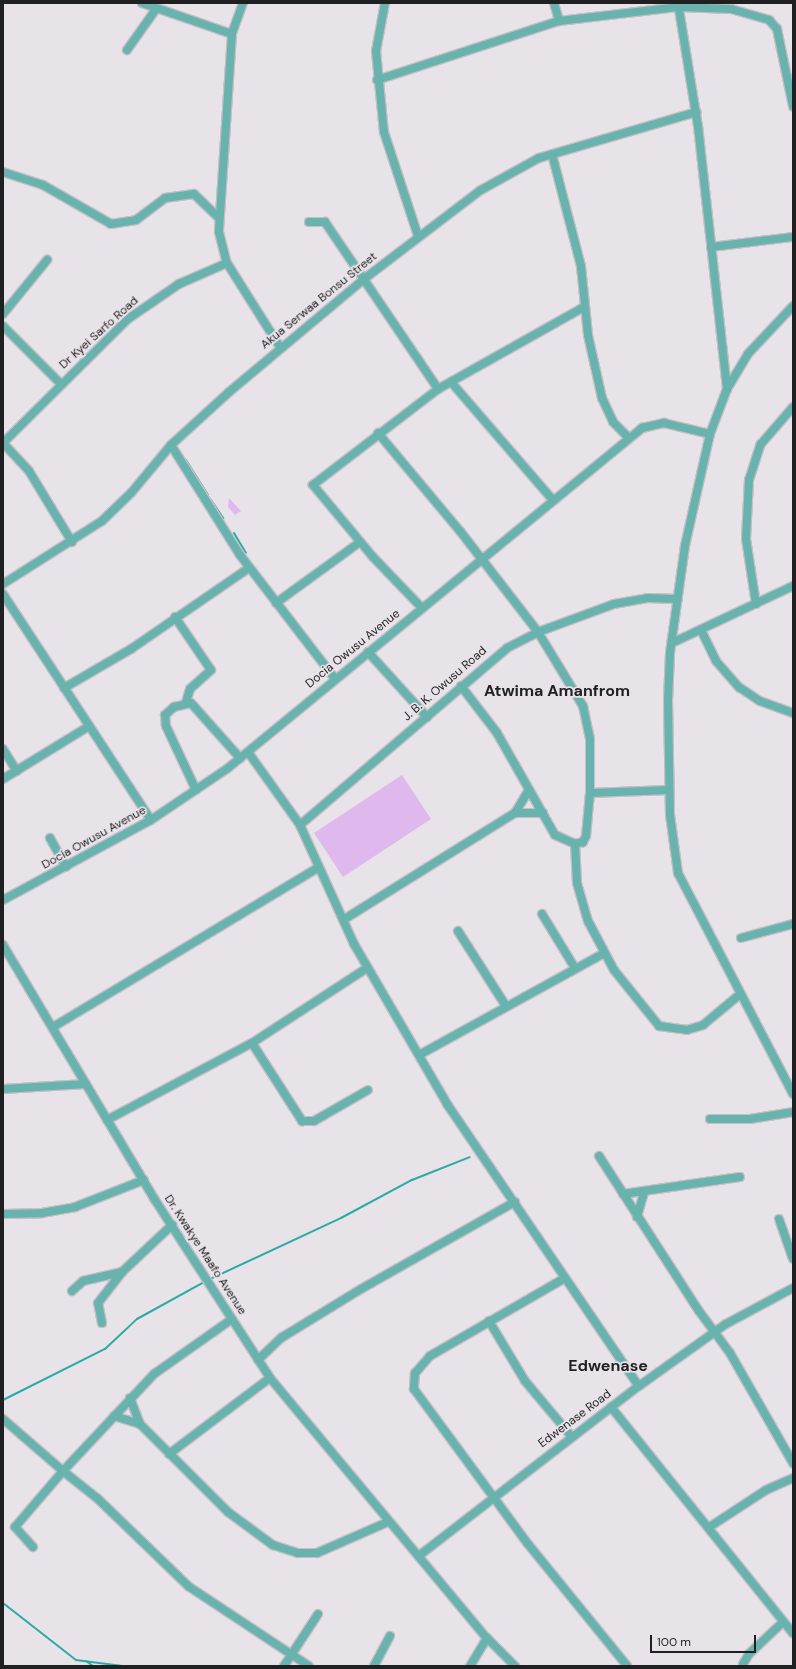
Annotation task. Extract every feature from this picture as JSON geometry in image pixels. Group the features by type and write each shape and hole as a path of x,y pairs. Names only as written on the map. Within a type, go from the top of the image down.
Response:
{"street":[{"path":"142,3 232,34"},
{"path":"243,3 232,34 218,216 227,263 280,347"},
{"path":"385,3 376,51 377,80 392,165 418,236"},
{"path":"554,3 559,21"},
{"path":"377,80 559,21 678,5 698,5 731,9 773,24 780,35 793,106"},
{"path":"678,5 696,112 727,389"},
{"path":"127,50 156,8"},
{"name":"Akua Serwaa Bonsu Street","path":"3,584 72,542 102,521 131,493 171,445 280,347 418,236 499,179 552,154 696,112"},
{"path":"552,154 581,266 584,307 606,410 628,437"},
{"path":"4,174 43,185 111,224 136,220 165,198 194,194 218,216"},
{"path":"309,222 325,222 438,389"},
{"path":"711,246 793,237"},
{"path":"3,314 47,260"},
{"name":"Dr Kyei Sarfo Road","path":"3,443 61,384 144,306 179,284 227,263"},
{"path":"793,306 758,339 727,389 710,434 688,524 677,599 672,643 669,790 678,873 739,995 793,1094"},
{"path":"422,608 360,542 313,485 378,433 438,389 584,307"},
{"path":"3,326 61,384"},
{"path":"451,382 553,500"},
{"path":"756,604 746,539 749,480 761,444 793,407"},
{"name":"Docia Owusu Avenue","path":"3,900 151,820 240,758 628,437 658,423 710,434"},
{"path":"378,433 482,558 538,632 574,687 586,716 590,739 590,793 586,836 582,842 575,844 556,836 497,732 461,686"},
{"path":"3,443 29,471 72,542"},
{"path":"171,445 249,568 335,679"},
{"path":"276,603 360,542"},
{"path":"64,688 249,568"},
{"path":"672,643 793,586"},
{"path":"3,594 151,820"},
{"name":"J. B. K. Owusu Road","path":"300,825 427,717 492,658 538,632 614,604 647,598 677,599"},
{"path":"175,617 211,670 190,689 186,702 168,711 165,720 196,790"},
{"path":"701,630 716,661 739,687 760,701 793,713"},
{"path":"368,652 427,717"},
{"path":"186,702 194,706 240,758"},
{"path":"3,779 89,726"},
{"path":"3,750 17,771"},
{"path":"248,752 300,825 318,868 367,968 451,1110 515,1202 638,1386"},
{"path":"343,920 514,813 529,790"},
{"path":"590,793 669,790"},
{"path":"514,813 543,814"},
{"path":"50,838 66,867"},
{"path":"575,844 581,900 603,954 638,1004 659,1026 687,1030 703,1025 739,995"},
{"path":"53,1027 318,868"},
{"path":"542,914 575,968"},
{"path":"741,938 793,924"},
{"path":"458,931 506,1006"},
{"name":"Dr. Kwakye Maafo Avenue","path":"3,945 107,1120 270,1378 388,1522 420,1555 487,1638 515,1666"},
{"path":"419,1055 575,968 603,954"},
{"path":"107,1120 252,1043 367,968"},
{"path":"252,1043 302,1121 314,1121 368,1090"},
{"path":"3,1089 86,1084"},
{"path":"710,1119 755,1119 793,1112"},
{"path":"599,1156 637,1217 714,1332 733,1356 793,1463"},
{"path":"622,1194 740,1177"},
{"path":"3,1214 42,1213 75,1207 144,1180"},
{"path":"637,1217 644,1192"},
{"path":"258,1360 282,1338 361,1289 515,1202"},
{"path":"779,1218 793,1260"},
{"path":"102,1323 98,1303 122,1272 172,1225"},
{"path":"72,1291 83,1281 122,1272"},
{"path":"565,1278 430,1356 417,1368 414,1378 416,1394 495,1495 528,1544 627,1666"},
{"name":"Edwenase Road","path":"420,1555 495,1495 638,1386 714,1332 793,1288"},
{"path":"33,1547 15,1527 63,1471 130,1398 160,1370 232,1319"},
{"path":"489,1321 525,1381 572,1437"},
{"path":"169,1454 270,1378"},
{"path":"130,1398 140,1424 169,1454 242,1523 288,1551 324,1551 388,1522"},
{"path":"611,1407 711,1526 782,1623 793,1633"},
{"path":"114,1416 140,1424"},
{"path":"3,1419 63,1471 97,1498 188,1586 309,1666"},
{"path":"711,1526 766,1490 793,1478"},
{"path":"284,1666 318,1614"},
{"path":"743,1664 749,1654 782,1623"},
{"path":"374,1666 390,1636"},
{"path":"470,1666 487,1638"}],"shaded area":[{"path":"229,498 241,511 235,515 228,507"},
{"path":"402,775 431,819 343,877 314,833"}],"waterway":[{"path":"186,460 208,495"},
{"path":"211,500 223,518"},
{"path":"234,533 246,553"},
{"path":"208,1280 341,1218 412,1180 470,1157"},
{"path":"3,1400 105,1349 137,1319 204,1282"},
{"path":"3,1603 76,1660 123,1666"},
{"path":"86,1661 93,1666"}],"district":[{"name":"Atwima Amanfrom","path":"557,691"},
{"name":"Edwenase","path":"608,1366"}]}
